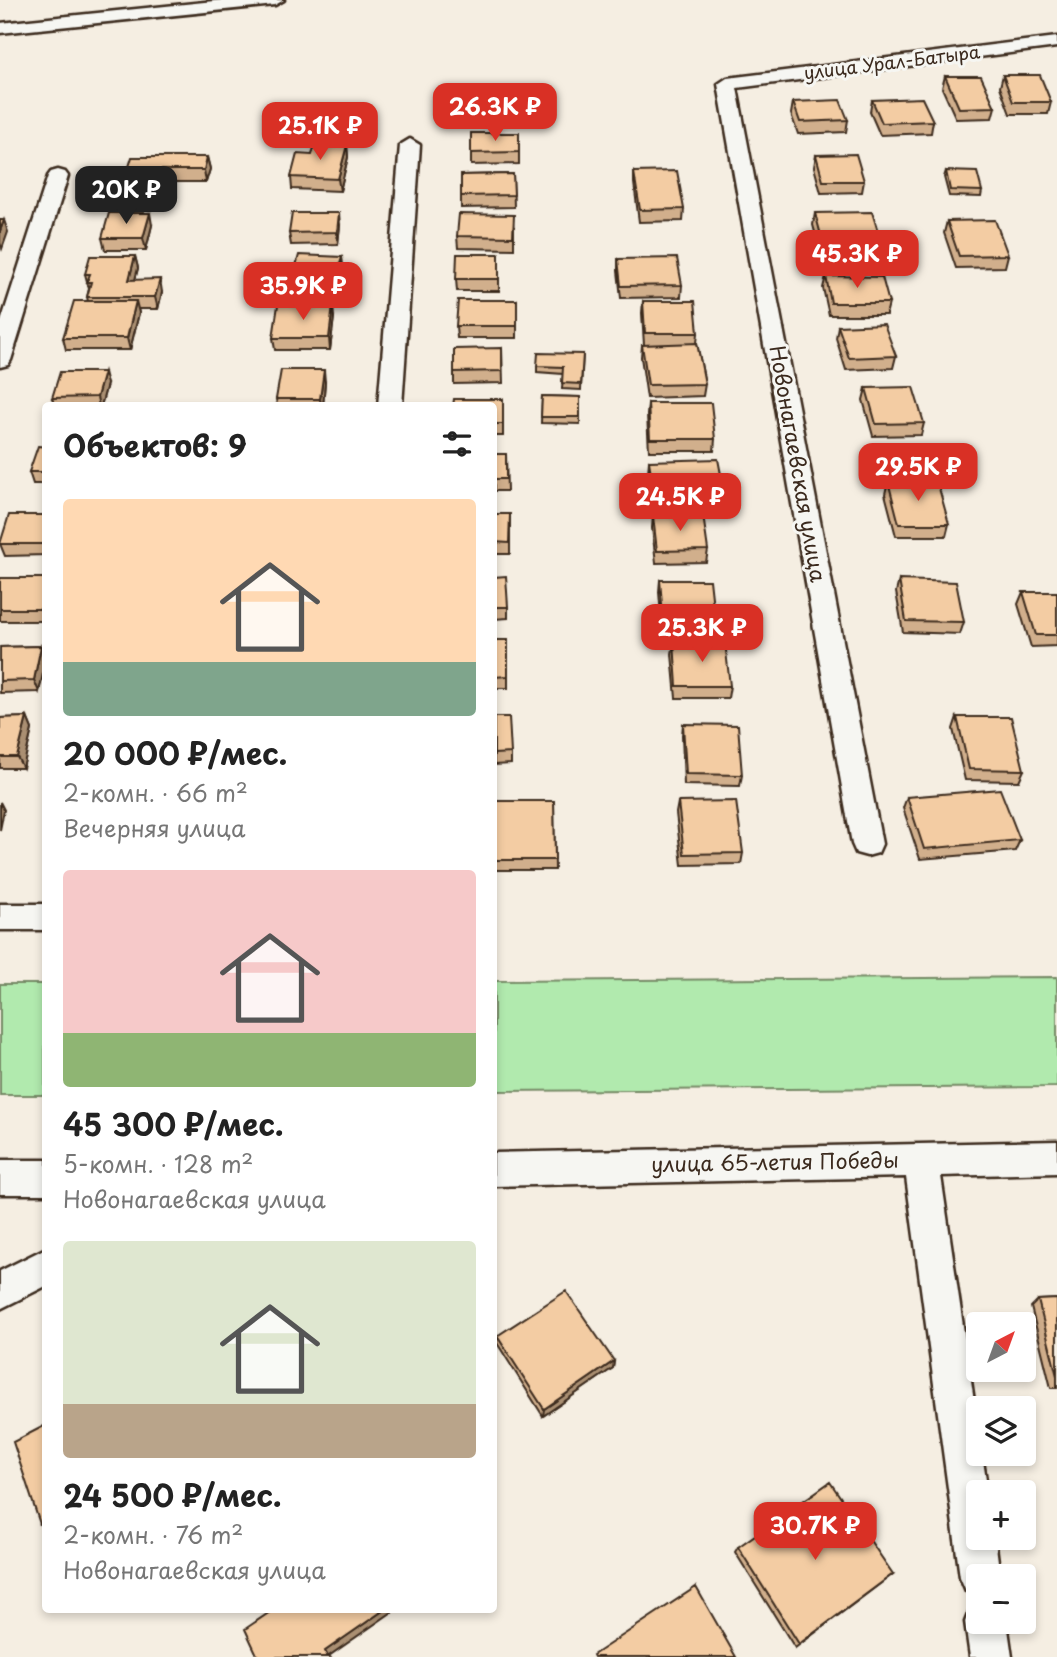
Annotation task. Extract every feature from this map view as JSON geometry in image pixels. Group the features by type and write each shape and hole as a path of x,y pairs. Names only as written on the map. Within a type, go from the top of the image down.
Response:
{"street":[{"path":"0,28 275,0"},
{"name":"улица Урал-Батыра","path":"727,84 1057,42"},
{"name":"Новонагаевская улица","path":"727,84 867,844"},
{"path":"390,402 410,145"},
{"path":"0,360 58,176"},
{"path":"0,917 42,917"},
{"name":"улица 65-летия Победы","path":"497,1170 1057,1157"},
{"path":"921,1160 978,1564"},
{"path":"0,1177 42,1177"},
{"path":"0,1291 42,1268"},
{"path":"988,1634 991,1657"}],"green space":[{"path":"1057,977 1057,1087 497,1091 497,981"},
{"path":"0,984 42,984 42,1095 0,1095"}],"building":[{"path":"1003,75 1040,75 1051,102 1013,102"},
{"path":"945,76 981,76 995,107 959,108"},
{"path":"922,98 933,121 882,123 872,100"},
{"path":"840,100 848,120 800,122 793,102"},
{"path":"471,133 519,133 519,152 471,153"},
{"path":"315,144 347,145 338,179 291,177 297,154 312,155"},
{"path":"856,154 864,181 823,181 816,155"},
{"path":"132,157 207,157 204,170 128,170"},
{"path":"677,171 684,209 640,210 634,172"},
{"path":"946,171 977,172 982,191 950,190"},
{"path":"513,174 514,195 461,196 461,175"},
{"path":"111,178 153,178 148,198 106,199"},
{"path":"872,212 880,238 822,239 815,213"},
{"path":"109,213 150,213 143,238 102,238"},
{"path":"292,213 339,213 337,232 289,233"},
{"path":"459,214 514,215 513,237 457,236"},
{"path":"995,220 1008,255 959,256 947,221"},
{"path":"457,254 499,254 499,279 456,279"},
{"path":"299,255 342,257 335,282 292,280"},
{"path":"90,256 135,256 129,280 160,279 155,297 87,297 91,282 87,282 90,274 85,274"},
{"path":"677,258 682,285 621,286 618,259"},
{"path":"826,276 882,277 889,303 831,303"},
{"path":"458,300 517,300 517,326 456,326"},
{"path":"74,301 136,301 127,338 63,338"},
{"path":"643,301 695,301 698,333 645,333"},
{"path":"278,305 333,305 329,338 273,338"},
{"path":"884,324 896,356 849,358 838,326"},
{"path":"697,343 705,384 648,385 642,345"},
{"path":"502,348 502,371 454,372 454,349"},
{"path":"538,353 583,354 581,384 562,383 563,367 537,366"},
{"path":"281,370 324,370 320,399 276,399"},
{"path":"60,372 104,372 97,397 52,398"},
{"path":"913,387 924,423 876,424 866,388"},
{"path":"542,396 580,397 580,417 541,417"},
{"path":"454,399 503,399 503,424 497,424 497,402 454,402"},
{"path":"648,403 711,403 715,439 650,439"},
{"path":"38,446 42,446 42,472 29,472"},
{"path":"497,454 506,454 506,479 497,479"},
{"path":"718,459 726,500 655,501 649,461"},
{"path":"888,481 937,481 949,524 899,524"},
{"path":"497,514 510,514 509,543 497,542"},
{"path":"9,515 42,515 42,544 0,544"},
{"path":"703,515 708,550 657,551 653,516"},
{"path":"506,576 508,607 497,607 497,577"},
{"path":"0,578 42,578 42,609 0,609"},
{"path":"660,580 710,580 714,616 663,616"},
{"path":"899,580 956,582 964,622 906,621"},
{"path":"1023,592 1057,592 1057,635 1036,635"},
{"path":"497,640 508,640 508,676 497,677"},
{"path":"674,642 725,642 730,686 677,686"},
{"path":"41,646 34,680 0,681 0,647"},
{"path":"27,717 17,757 0,757 0,718"},
{"path":"497,717 509,717 511,753 497,754"},
{"path":"957,717 1011,717 1024,770 969,769"},
{"path":"683,724 738,725 742,775 686,774"},
{"path":"1000,789 1020,840 924,849 907,797"},
{"path":"497,801 554,801 555,860 497,860"},
{"path":"736,801 743,853 684,854 678,802"},
{"path":"566,1291 614,1361 544,1409 497,1336"},
{"path":"1057,1299 1057,1376 1038,1300"},
{"path":"42,1427 40,1524 13,1442"},
{"path":"830,1482 893,1574 799,1644 738,1547"},
{"path":"696,1587 736,1657 594,1657 593,1655"},
{"path":"269,1613 380,1613 325,1651 328,1657 258,1657 245,1629"}]}
